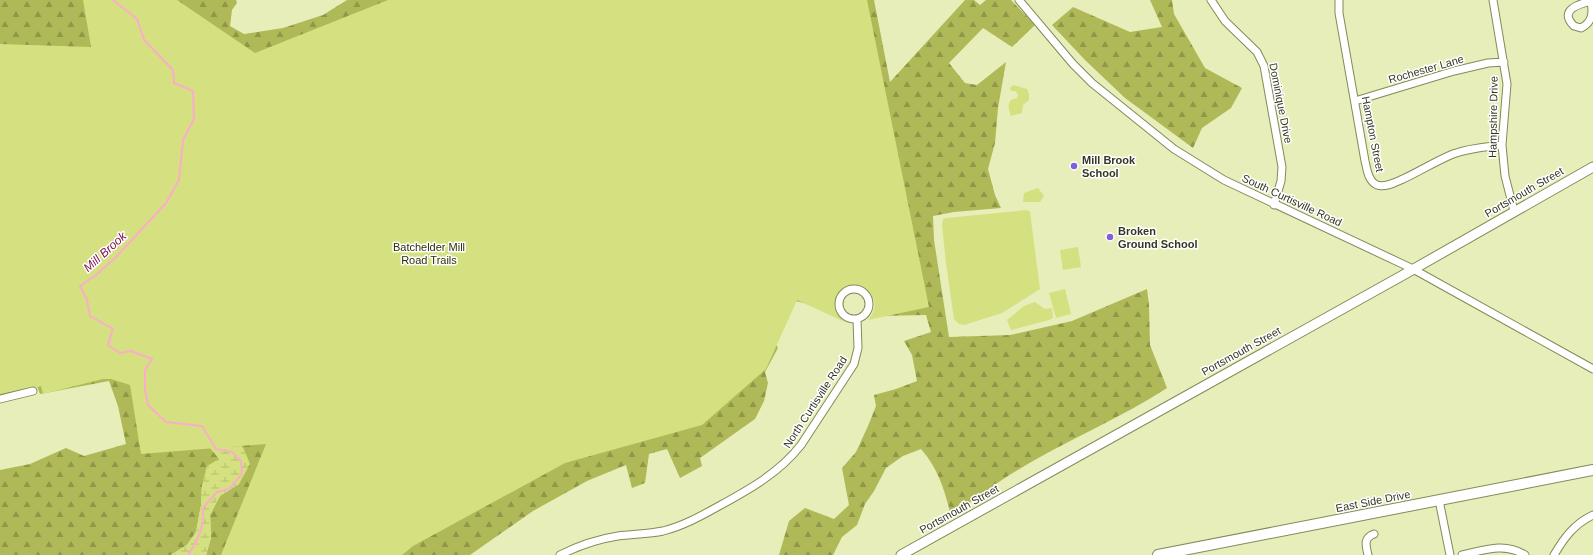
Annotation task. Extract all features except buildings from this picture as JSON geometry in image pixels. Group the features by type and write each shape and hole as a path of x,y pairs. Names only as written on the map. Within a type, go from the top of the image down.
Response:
{"main road":[{"name":"East Side Drive","path":"1158,555 1593,470"}],"street":[{"name":"South Curtisville Road","path":"1019,0 1073,64 1092,83 1163,141 1224,180 1413,269 1593,369"},
{"name":"Dominique Drive","path":"1211,0 1225,21 1257,52 1266,74 1282,167 1281,181 1274,204"},
{"name":"Hampton Street","path":"1340,0 1339,13 1368,175 1371,181 1377,185 1384,186 1397,182 1454,154 1476,148 1502,145"},
{"name":"Hampshire Drive","path":"1492,0 1507,84 1502,145 1505,176 1514,211"},
{"name":"Rochester Lane","path":"1355,101 1454,71 1488,63 1504,62"},
{"name":"Portsmouth Street","path":"901,555 1593,167"},
{"path":"852,289 857,289 864,292 870,304 865,316 857,319 848,318 840,309 839,300 841,296 844,292 852,289"},
{"name":"North Curtisville Road","path":"560,555 575,548 605,539 650,533 683,524 757,485 772,474 793,456 852,368 858,348 857,319"},
{"path":"0,398 33,391"},
{"path":"1439,500 1450,555"},
{"path":"1554,555 1567,534 1593,515"},
{"path":"1368,555 1366,540 1374,534"},
{"path":"1462,555 1507,547 1526,555"}],"green space":[{"name":"Batchelder Mill Road Trails","path":"0,0 236,0 237,3 232,10 230,26 244,34 283,28 323,15 347,0 874,0 890,82 965,0 974,0 980,5 986,0 1011,0 1035,25 1012,47 983,28 949,63 965,83 977,85 1006,62 998,108 995,143 988,169 995,195 1001,208 954,212 933,216 934,240 949,337 1010,335 1072,321 1147,289 1150,345 1167,388 1148,400 1030,462 951,516 940,480 927,456 921,449 903,456 886,468 874,491 865,504 857,525 842,537 833,555 779,555 789,521 805,508 834,519 849,505 842,468 856,452 868,426 876,406 874,395 917,381 912,355 904,341 931,332 926,315 875,316 880,304 860,281 842,283 830,310 792,300 772,340 778,348 765,372 768,383 764,401 755,419 700,458 702,466 680,478 667,449 649,454 645,483 632,488 626,465 587,481 533,511 470,555 206,555 211,538 210,515 220,496 239,484 219,459 202,485 201,505 196,532 187,545 171,555 0,555 0,470 30,464 66,448 84,456 126,444 118,406 109,381 40,394 37,386 0,394"},
{"name":"Batchelder Mill Road Trails","path":"83,0 177,0 255,53 388,0 867,0 929,307 868,320 874,309 874,300 870,293 863,288 854,286 846,288 840,293 836,303 838,314 845,322 797,300 766,369 702,425 565,463 413,546 402,555 221,555 266,444 141,454 130,385 111,379 103,379 43,394 41,386 0,399 0,44 91,47"},
{"path":"1150,0 1172,0 1174,14 1205,68 1242,88 1231,108 1202,128 1193,148 1125,98 1085,60 1052,25 1073,7 1130,32 1162,27"},
{"path":"1013,85 1027,89 1029,100 1023,105 1022,113 1011,116 1009,104 1011,100 1017,98 1018,95 1016,91 1011,91 1010,88"},
{"path":"1038,188 1044,196 1040,202 1023,202 1024,193"},
{"path":"1027,210 1030,212 1040,289 1002,313 964,325 959,324 954,319 946,263 942,225 943,219"},
{"path":"1078,247 1081,267 1063,270 1060,250"},
{"path":"1065,289 1071,314 1056,318 1049,293"},
{"path":"1035,302 1045,309 1052,308 1053,318 1011,330 1007,320 1024,306"},
{"path":"230,434 244,449 250,464 239,484 220,496 210,514 211,538 206,555 171,555 187,545 196,532 201,505 202,485 207,466 219,459 210,448"}],"waterway":[{"name":"Mill Brook","path":"113,0 137,19 144,40 173,70 174,83 193,91 194,119 183,140 179,180 166,203 117,256 96,275 80,286 87,300 90,316 113,329 108,345 120,353 131,351 152,359 145,370 145,390 148,405 166,422 202,426 216,449 232,452 241,461 242,474 229,489 217,492 203,508 202,527 195,544 188,555"}],"place":[{"name":"Mill Brook School","path":"1074,166"},
{"name":"Broken Ground School","path":"1110,237"}]}
